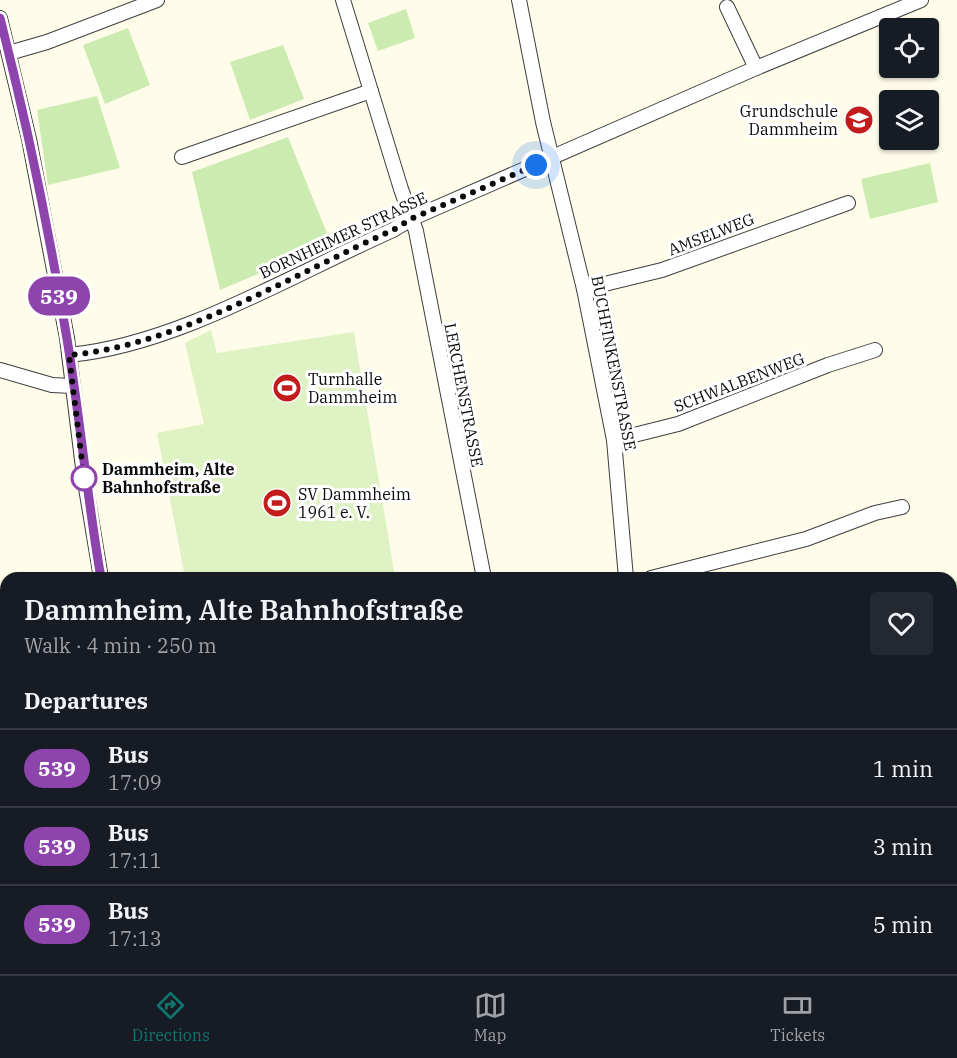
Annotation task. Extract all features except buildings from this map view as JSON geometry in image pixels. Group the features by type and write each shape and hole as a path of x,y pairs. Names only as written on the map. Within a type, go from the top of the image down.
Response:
{"street":[{"path":"9,53 47,42 157,0"},
{"name":"LERCHENSTRASSE","path":"343,0 401,189 413,218 483,572"},
{"name":"BUCHFINKENSTRASSE","path":"519,0 551,158 584,289 614,440 625,572"},
{"name":"BORNHEIMER STRASSE","path":"69,355 130,345 159,336 393,230 413,218 756,68 921,0"},
{"path":"727,7 756,68"},
{"path":"0,18 29,139 69,355 99,572"},
{"path":"182,157 371,91"},
{"name":"AMSELWEG","path":"584,289 662,270 848,203"},
{"name":"SCHWALBENWEG","path":"614,440 678,424 828,365 875,350"},
{"path":"0,370 52,385 72,386"},
{"path":"675,572 806,539 875,513 903,507"}],"green space":[{"path":"406,9 415,38 378,51 368,23"},
{"path":"128,28 150,85 105,104 83,45"},
{"path":"283,45 304,99 250,120 230,62"},
{"path":"97,96 120,168 48,185 37,110"},
{"path":"288,137 331,243 220,290 192,172"},
{"path":"930,163 938,202 870,219 861,179"},
{"name":"SV Dammheim 1961 e. V.","path":"211,330 217,353 354,332 394,572 184,572 157,433 204,424 185,343"}],"bus line":[{"name":"539","path":"0,18 29,139 67,338 84,476 100,572"}],"place":[{"name":"Grundschule Dammheim","path":"859,120"},
{"name":"Turnhalle Dammheim","path":"287,388"},
{"name":"Dammheim, Alte Bahnhofstraße","path":"84,478"},
{"name":"SV Dammheim 1961 e. V.","path":"277,503"}],"route":[{"path":"84,478 69,355 130,345 153,338 220,310 393,230 413,218 536,165"}]}
